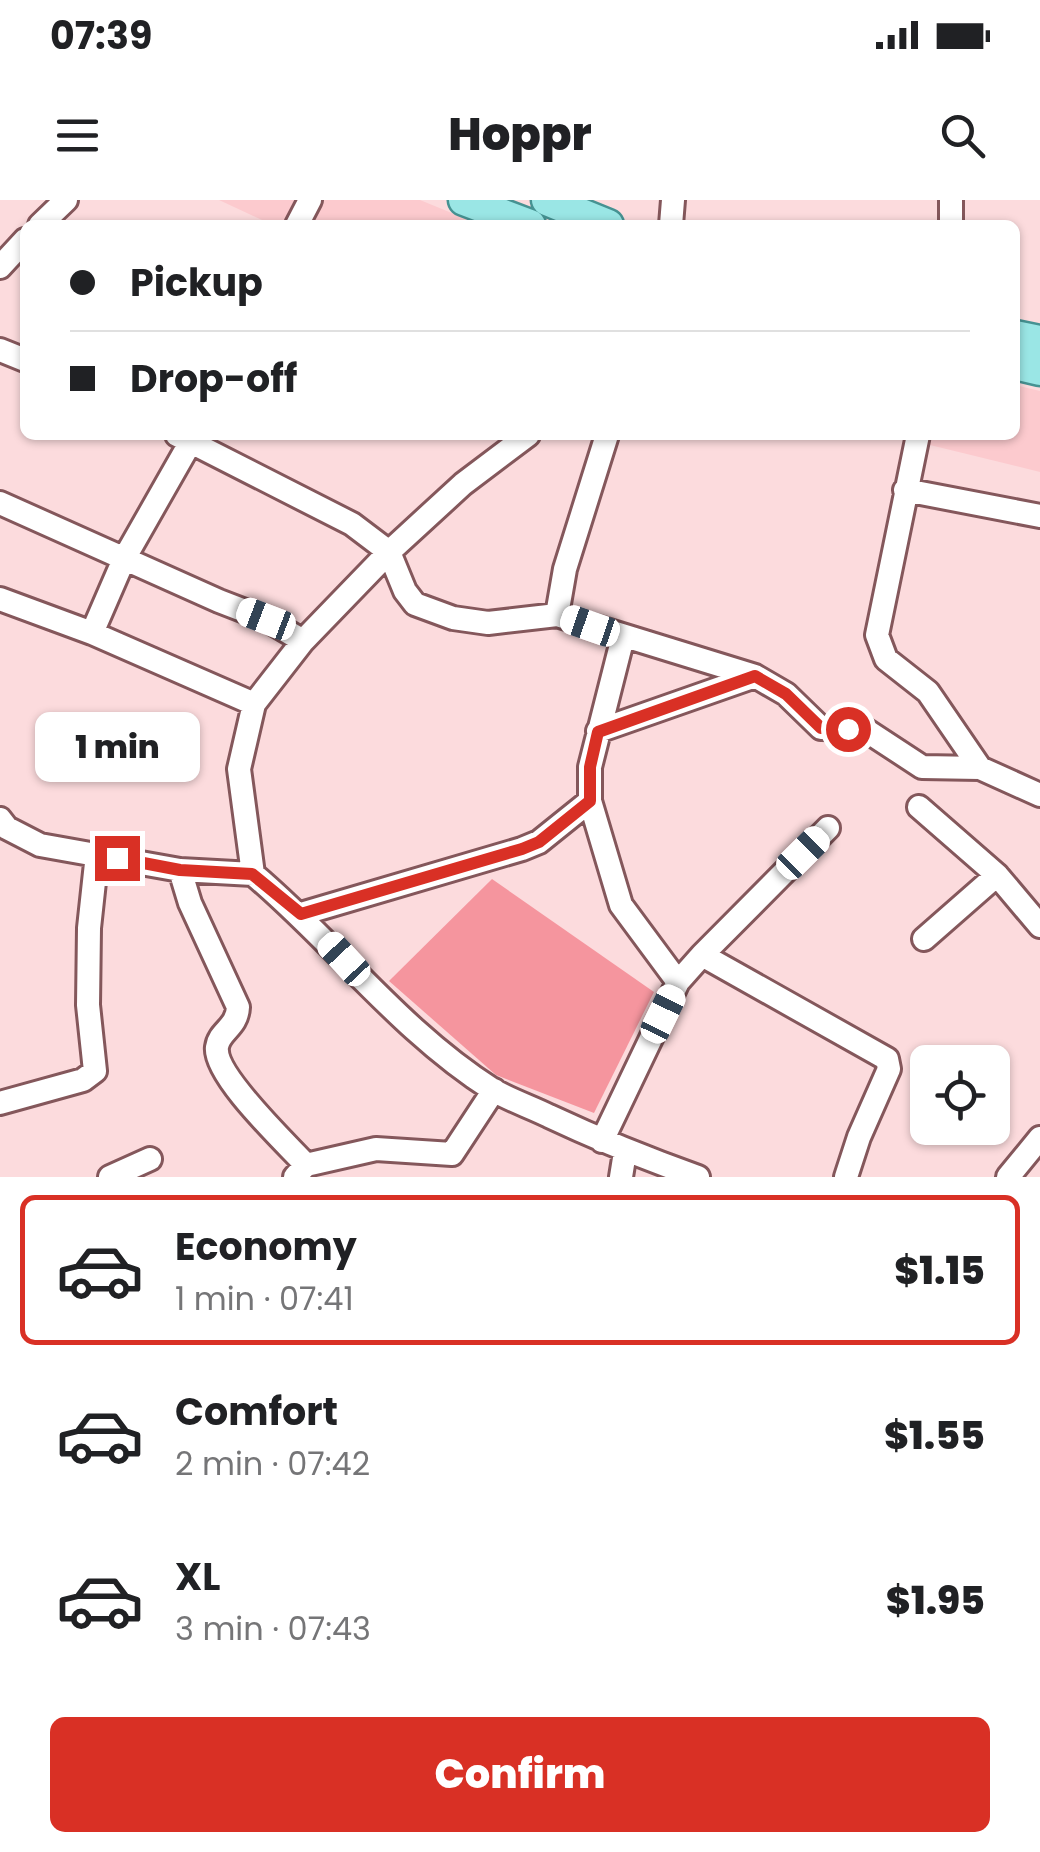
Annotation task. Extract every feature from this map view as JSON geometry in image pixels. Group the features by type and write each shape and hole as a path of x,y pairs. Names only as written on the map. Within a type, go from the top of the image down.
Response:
{"main road":[{"path":"464,200 517,220"},
{"path":"547,200 596,220"}],"street":[{"path":"45,220 66,200"},
{"path":"0,267 20,245"},
{"path":"252,874 240,769 254,704 303,641 389,552 464,484 521,440"},
{"path":"557,615 566,569 605,440"},
{"path":"917,440 877,635 879,648 886,659 928,692 980,768"},
{"path":"92,633 124,558 199,441 352,524 389,552 405,592 415,604 453,618 488,623 557,615 755,676 786,694 821,728 864,729 922,767 980,768 1040,795"},
{"path":"906,490 1040,516"},
{"path":"0,503 266,619 303,641"},
{"path":"0,598 92,633 254,704"},
{"path":"623,637 590,767 590,801 621,905 678,982"},
{"path":"598,732 755,676"},
{"path":"301,914 522,849 539,842 590,801"},
{"path":"919,807 997,875 1040,926"},
{"path":"0,818 7,828 40,845 180,870 252,874 301,914 386,1004 494,1090 625,1152 698,1177"},
{"path":"602,1140 678,982 828,828"},
{"path":"0,1102 83,1080 95,1071 88,1005 97,854"},
{"path":"180,870 190,903 238,1007 236,1021 220,1040 218,1059 301,1171 376,1150 452,1154 494,1090"},
{"path":"924,939 997,875"},
{"path":"702,955 886,1059 888,1069 846,1177"},
{"path":"1008,1177 1040,1138"},
{"path":"621,1177 625,1152"},
{"path":"110,1177 150,1159"}],"shaded area":[{"path":"219,200 420,200 469,220 262,220"},
{"path":"1020,386 1040,391 1040,472 909,440 1020,440"},
{"path":"492,879 654,992 594,1113 496,1075 389,981"}],"route":[{"path":"117,858 180,870 252,874 301,914 539,842 590,801 590,767 598,732 755,676 786,694 821,728 848,729"}]}
